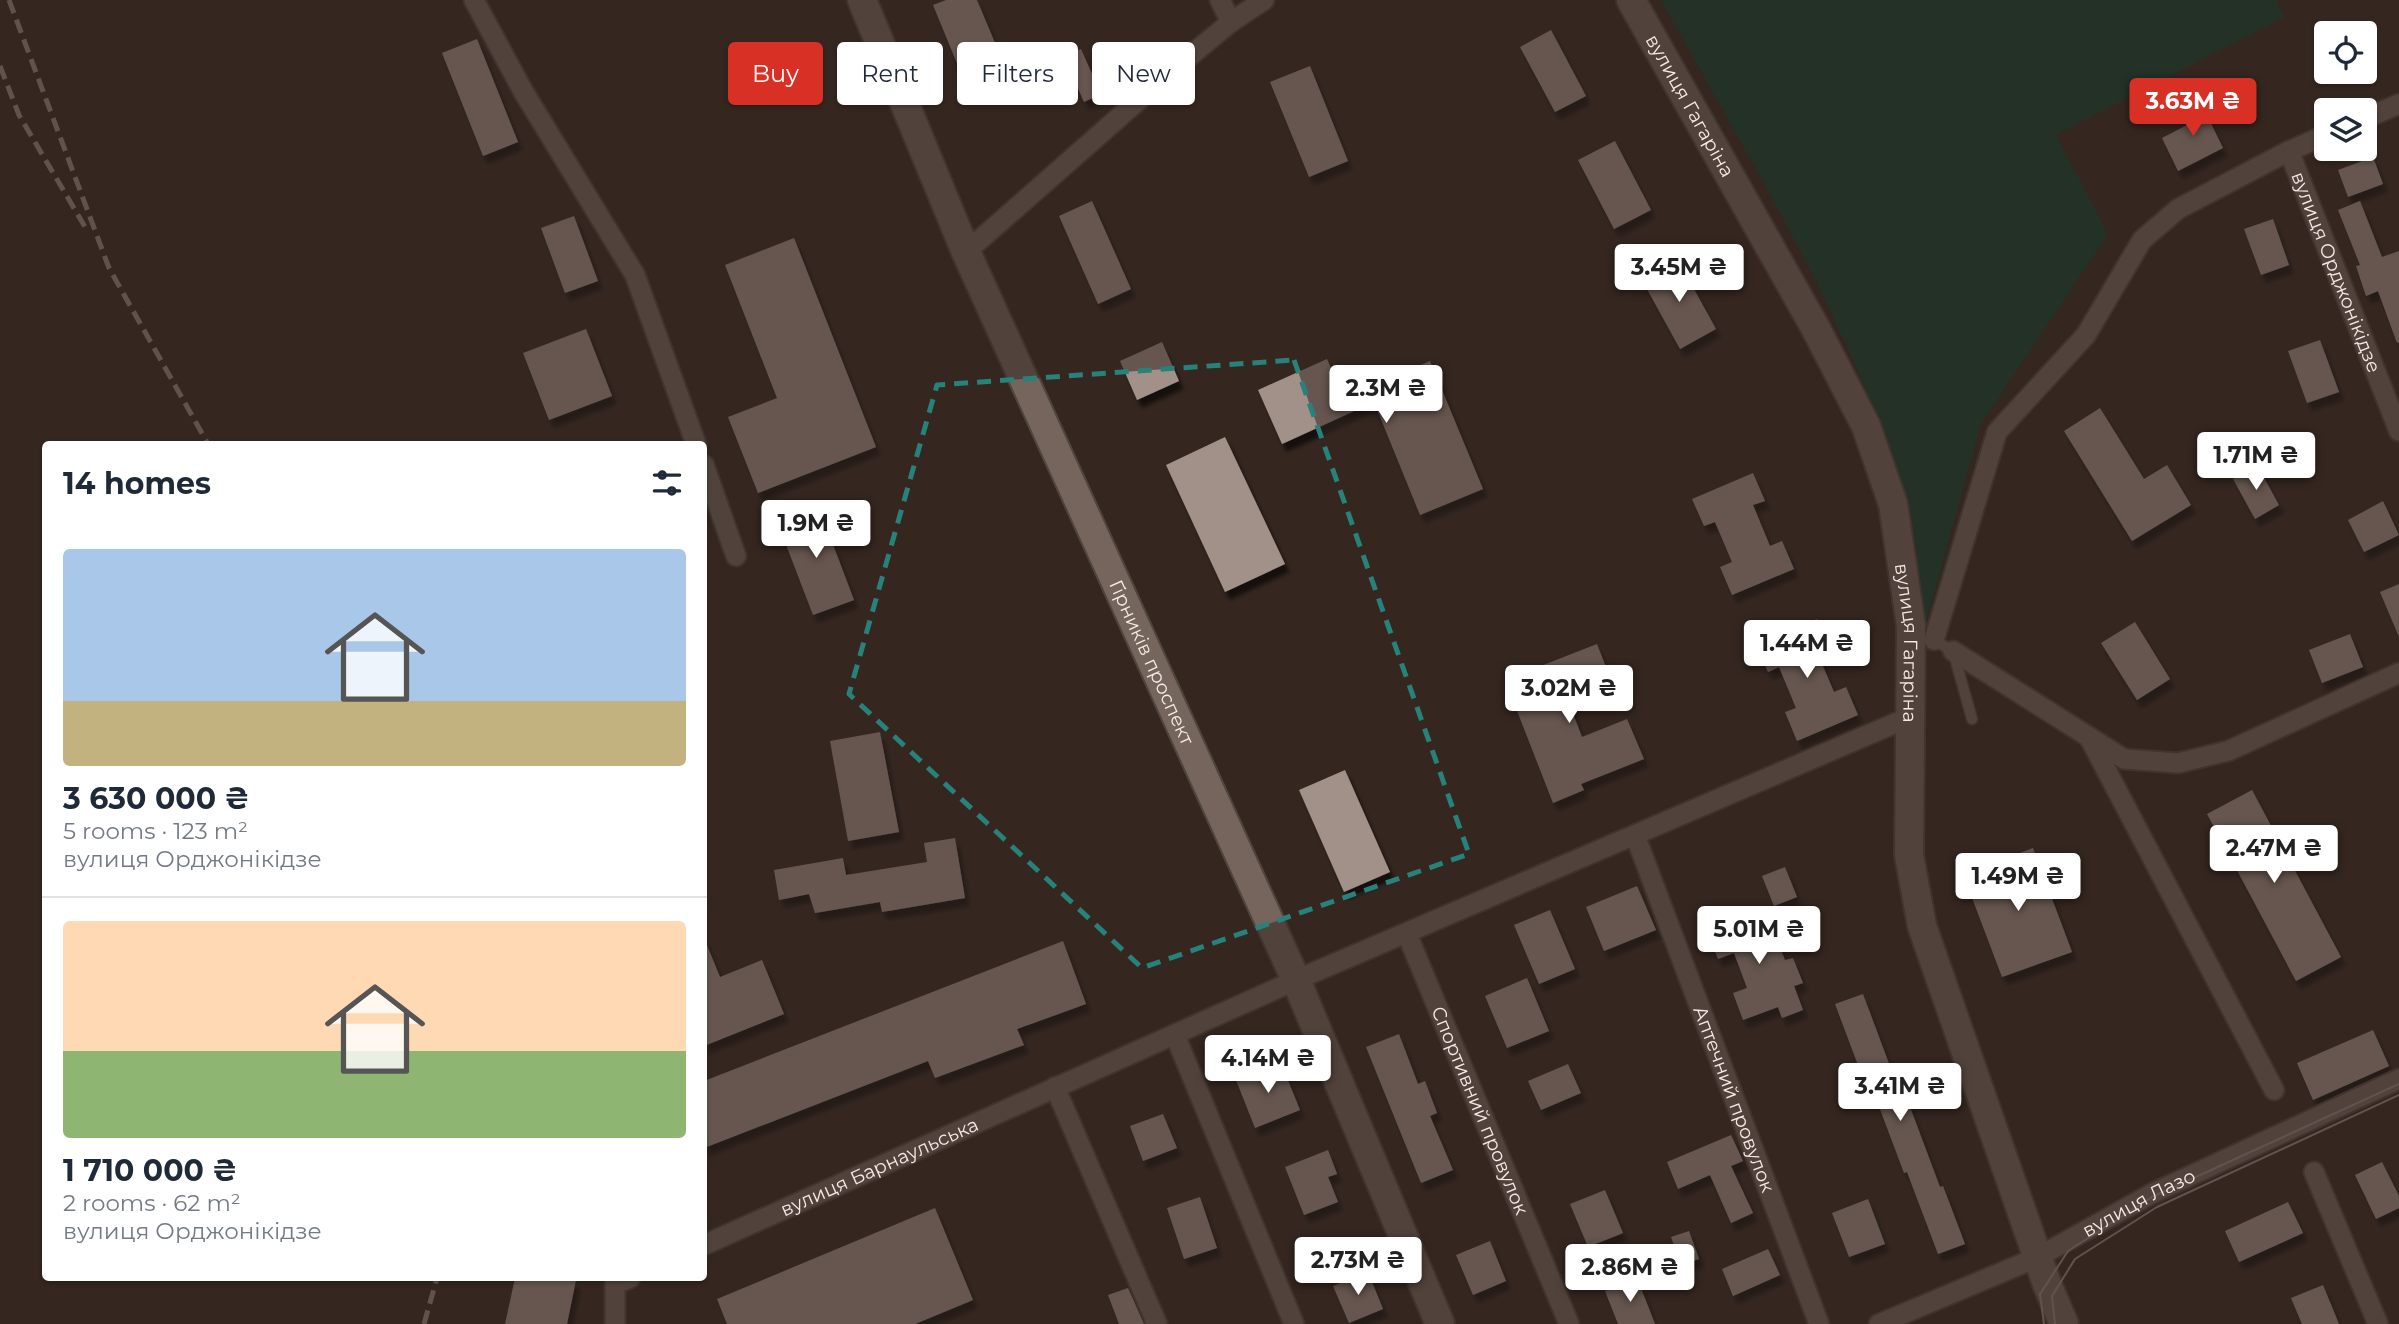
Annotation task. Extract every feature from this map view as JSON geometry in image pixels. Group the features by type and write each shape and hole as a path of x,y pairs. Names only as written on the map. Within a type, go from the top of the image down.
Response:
{"main road":[{"name":"Гірників проспект","path":"862,0 967,252 1296,980 1440,1324"},
{"name":"вулиця Гагаріна","path":"1631,0 1816,329 1866,426 1892,503 1923,633 1912,716 1909,786 1909,855 1922,926 2064,1324"}],"street":[{"path":"474,0 523,91 635,275 695,441"},
{"path":"1220,0 1231,22"},
{"path":"967,252 1167,75 1231,22 1264,0"},
{"path":"2377,113 2399,104"},
{"path":"1923,633 1997,432 2086,335 2142,240 2178,209 2314,140"},
{"name":"вулиця Орджонікідзе","path":"2289,151 2399,431"},
{"path":"707,473 736,555"},
{"path":"1952,651 2124,759 2178,763 2228,751 2399,673"},
{"name":"вулиця Барнаульська","path":"707,1244 1296,980 1912,716"},
{"path":"2088,736 2274,1090"},
{"name":"Аптечний провулок","path":"1635,835 1819,1324"},
{"name":"Спортивний провулок","path":"1407,934 1569,1324"},
{"path":"1175,1035 1294,1324"},
{"name":"вулиця Лазо","path":"1879,1324 2038,1257 2153,1193 2399,1079"},
{"path":"1055,1087 1157,1324"},
{"path":"2314,1172 2378,1324"},
{"path":"615,1324 615,1284 622,1281"}],"lane":[{"path":"1923,633 1952,651 1972,719"}],"highlighted area":[{"path":"1294,360 1469,854 1142,968 849,694 937,385"}],"green space":[{"path":"1661,0 2276,0 2285,17 2056,135 2108,234 1981,424 1927,619 1922,617 1914,533 1890,453 1864,385 1802,254"}],"building":[{"path":"946,0 977,0 995,42 957,42 957,63 933,5"},
{"path":"1551,30 1586,96 1555,112 1520,47"},
{"path":"477,39 518,142 483,156 442,53"},
{"path":"1081,49 1092,74 1092,98 1084,102 1078,88 1078,50"},
{"path":"1310,66 1348,161 1309,177 1270,82"},
{"path":"2200,101 2223,148 2178,171 2162,138 2187,125 2180,111"},
{"path":"1615,141 1651,210 1614,229 1578,160"},
{"path":"2362,161 2374,161 2383,184 2348,197 2338,170"},
{"path":"1092,201 1131,289 1098,304 1059,216"},
{"path":"2360,201 2382,257 2399,251 2397,343 2378,291 2366,296 2356,266 2360,265 2338,210"},
{"path":"574,216 598,281 565,293 541,228"},
{"path":"2273,219 2289,265 2261,275 2244,229"},
{"path":"794,238 876,447 758,493 728,417 777,398 725,265"},
{"path":"1678,260 1716,329 1680,349 1642,280"},
{"path":"586,329 612,396 549,420 523,353"},
{"path":"2320,340 2339,392 2307,403 2288,351"},
{"path":"1162,342 1179,381 1137,400 1120,361"},
{"path":"1327,359 1344,397 1430,361 1483,489 1420,515 1374,402 1282,444 1258,390"},
{"path":"2100,408 2144,479 2167,465 2191,505 2132,541 2064,431"},
{"path":"1225,437 1285,564 1225,592 1166,465"},
{"path":"2257,465 2279,505 2255,519 2233,479"},
{"path":"1753,473 1765,501 1753,505 1770,546 1782,541 1794,569 1732,595 1720,567 1732,562 1715,522 1704,526 1692,499"},
{"path":"2383,501 2399,535 2364,552 2348,520"},
{"path":"818,505 854,600 813,615 777,521"},
{"path":"2399,584 2399,637 2380,592"},
{"path":"1817,619 1829,646 1817,652 1834,692 1846,687 1858,715 1797,741 1785,712 1796,708 1779,667 1768,672 1756,645"},
{"path":"2135,622 2170,679 2137,700 2101,643"},
{"path":"2350,634 2363,667 2322,683 2309,650"},
{"path":"1597,644 1609,675 1565,693 1582,737 1627,719 1644,759 1581,784 1584,790 1553,803 1505,680"},
{"path":"880,732 899,832 848,841 830,741"},
{"path":"1345,770 1390,872 1344,892 1299,790"},
{"path":"2252,790 2341,957 2296,981 2207,814"},
{"path":"955,838 965,898 882,912 880,902 815,913 809,894 779,900 774,870 843,858 846,875 927,862 924,843"},
{"path":"2033,848 2072,952 2002,977 1963,874"},
{"path":"1785,867 1797,897 1774,906 1762,876"},
{"path":"1637,886 1656,930 1604,951 1586,907"},
{"path":"1765,909 1785,960 1793,958 1803,983 1794,986 1803,1010 1782,1018 1778,1007 1743,1020 1733,993 1747,988 1734,953 1718,959 1707,931"},
{"path":"1550,910 1575,969 1539,984 1514,925"},
{"path":"1063,941 1086,1004 1017,1029 1024,1045 935,1078 928,1061 707,1147 707,1080"},
{"path":"707,945 720,977 762,960 784,1014 707,1045"},
{"path":"1527,978 1549,1031 1507,1048 1485,996"},
{"path":"1863,994 1897,1085 1901,1083 1940,1187 1943,1186 1965,1244 1938,1254 1866,1072 1861,1073 1835,1004"},
{"path":"2373,1030 2389,1066 2313,1100 2297,1063"},
{"path":"1399,1034 1418,1084 1425,1081 1437,1113 1430,1116 1453,1170 1421,1183 1366,1047"},
{"path":"1281,1063 1300,1110 1255,1128 1236,1080"},
{"path":"1568,1064 1581,1093 1541,1110 1528,1081"},
{"path":"1163,1114 1177,1148 1143,1161 1130,1126"},
{"path":"1731,1135 1743,1161 1731,1166 1753,1213 1731,1223 1710,1175 1678,1189 1667,1162"},
{"path":"1328,1150 1337,1174 1328,1177 1338,1202 1304,1215 1285,1167"},
{"path":"2382,1162 2399,1196 2399,1208 2376,1219 2355,1175"},
{"path":"1605,1190 1623,1233 1588,1247 1570,1204"},
{"path":"1200,1197 1217,1248 1184,1259 1167,1208"},
{"path":"1868,1199 1885,1244 1849,1257 1832,1213"},
{"path":"2288,1202 2303,1233 2239,1262 2225,1231"},
{"path":"935,1208 973,1300 915,1324 727,1324 717,1299"},
{"path":"1689,1231 1699,1259 1681,1265 1671,1237"},
{"path":"1490,1241 1506,1281 1473,1295 1456,1255"},
{"path":"1768,1249 1780,1275 1733,1296 1722,1269"},
{"path":"1368,1272 1383,1309 1349,1323 1333,1286"},
{"path":"1637,1278 1655,1324 1618,1324 1605,1291"},
{"path":"514,1281 576,1281 567,1324 505,1324"},
{"path":"2323,1285 2339,1324 2302,1324 2291,1298"},
{"path":"1128,1288 1144,1324 1119,1324 1108,1295"}],"tram line":[{"path":"2044,1324 2040,1294 2068,1251 2152,1197 2399,1084"},
{"path":"2055,1324 2052,1296 2075,1259 2157,1207 2399,1095"}],"railway":[{"path":"9,0 109,268 206,441"},
{"path":"0,66 19,115 88,232"},
{"path":"424,1324 436,1281"}]}
